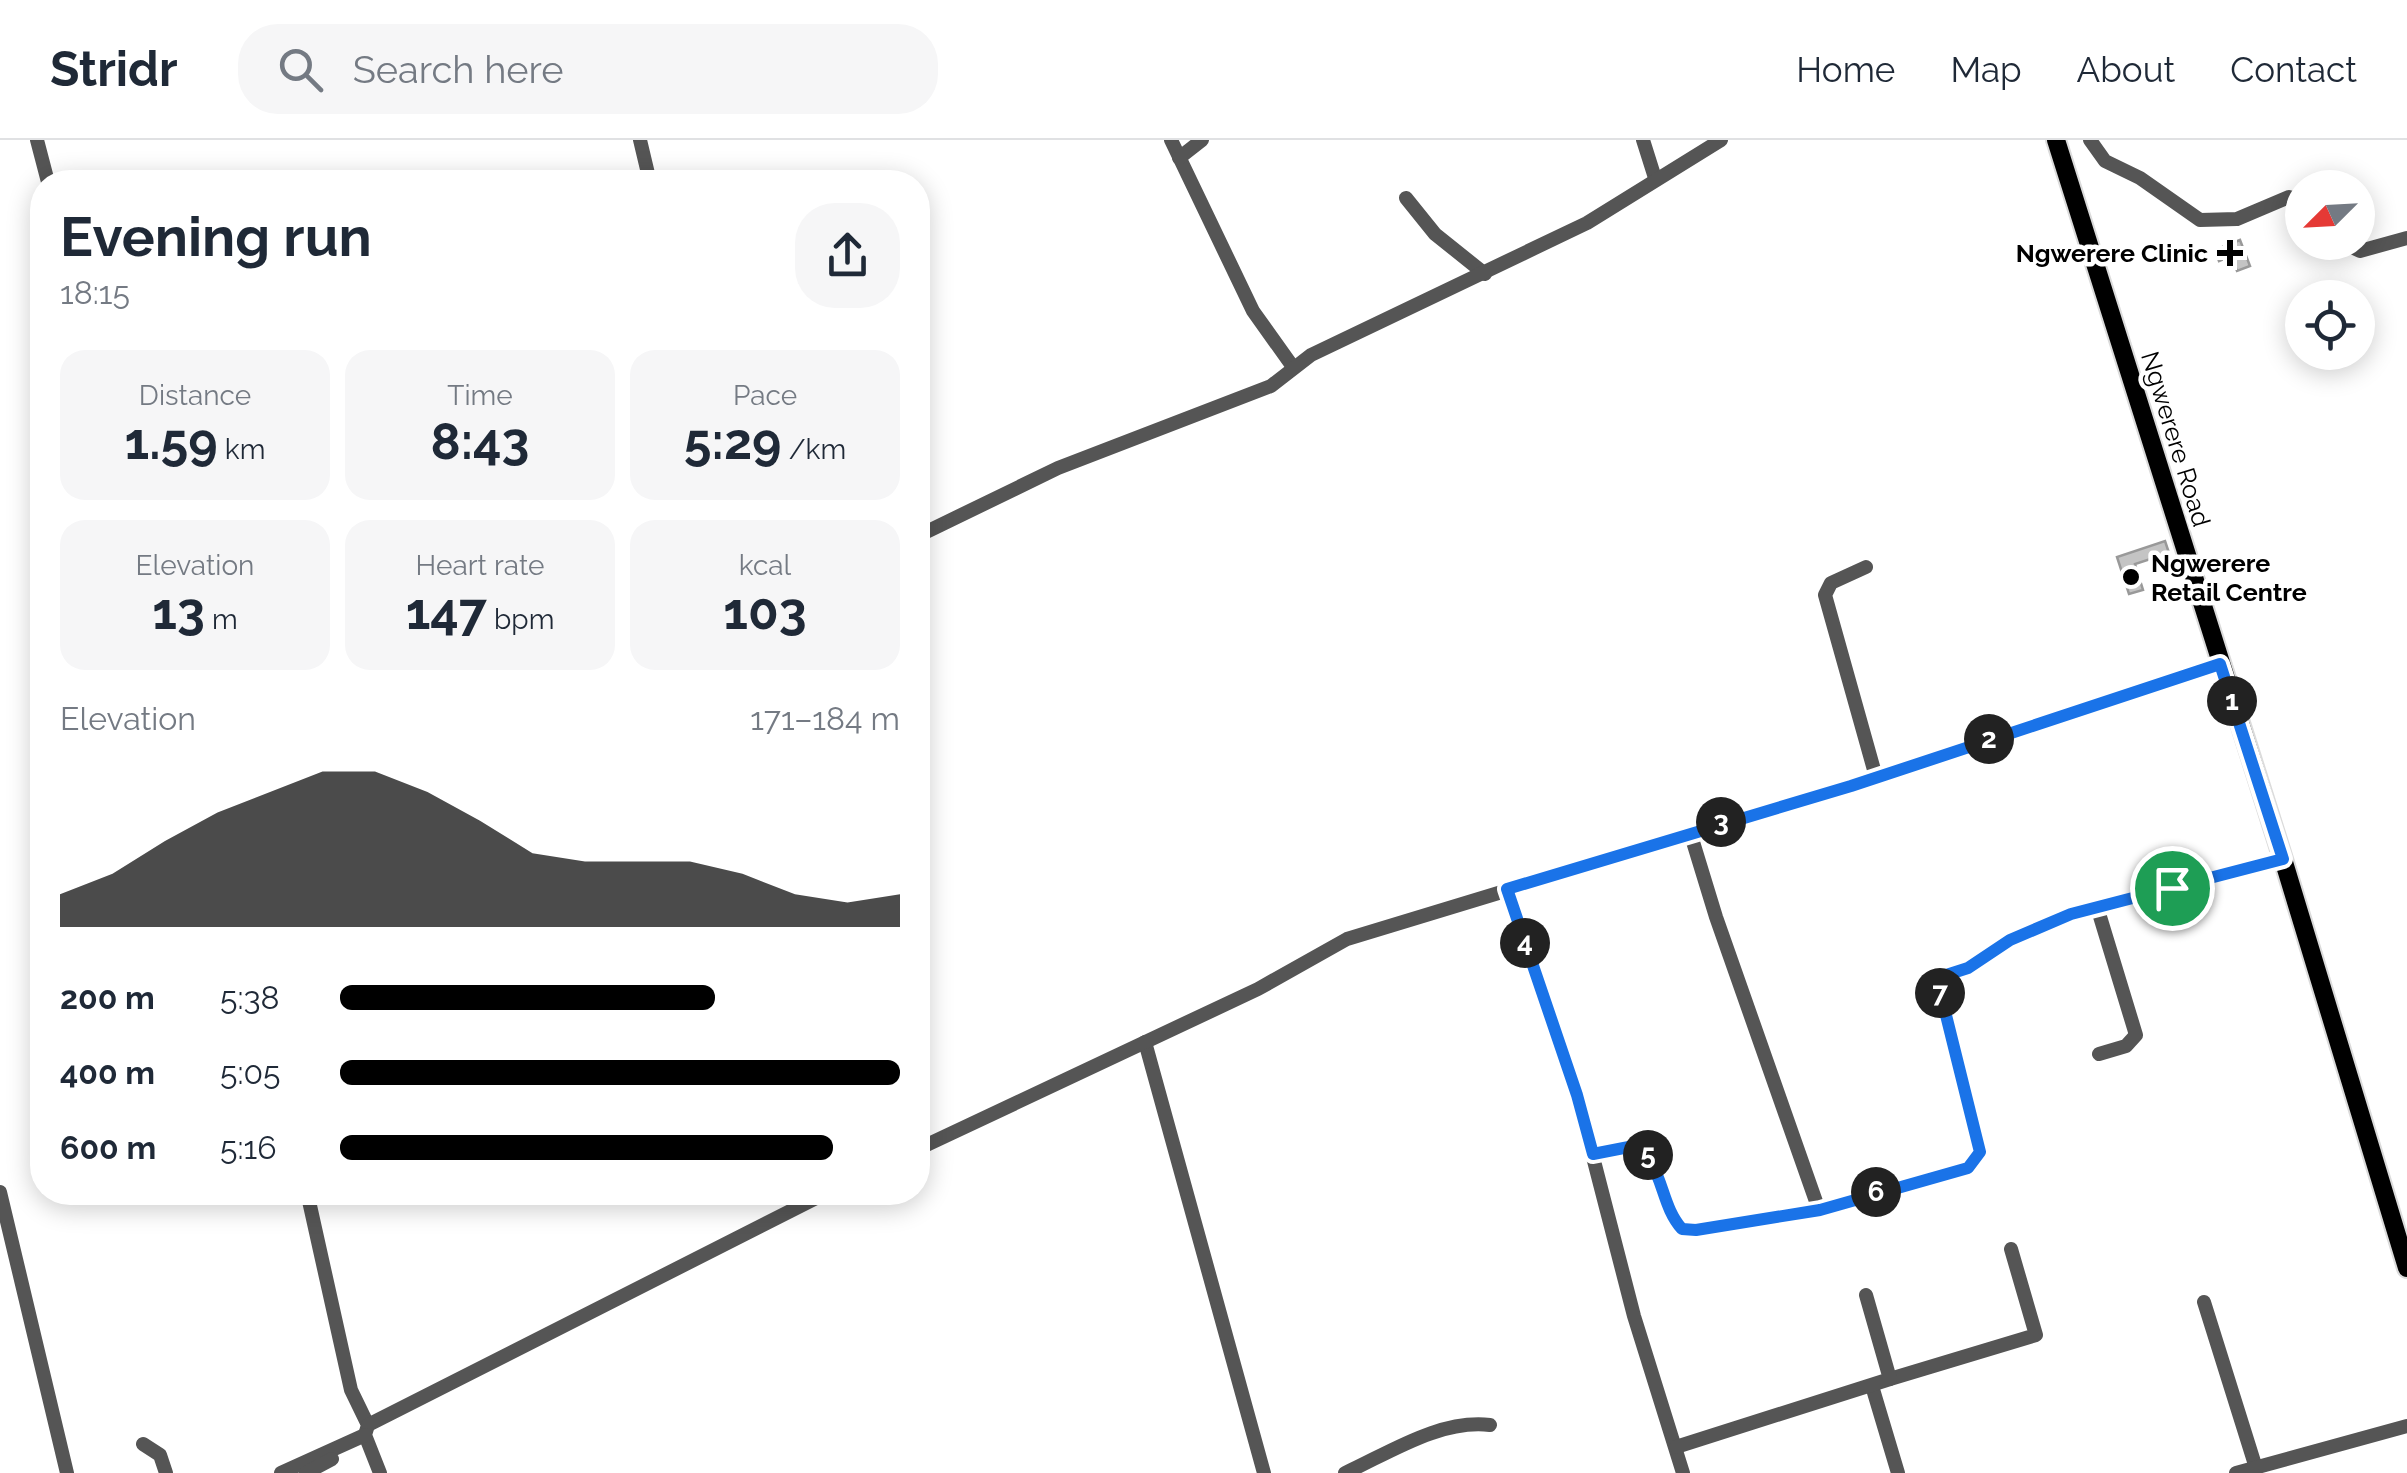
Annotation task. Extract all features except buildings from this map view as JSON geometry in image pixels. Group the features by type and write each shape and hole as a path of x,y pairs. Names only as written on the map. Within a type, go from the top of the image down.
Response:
{"main road":[{"name":"Ngwerere Road","path":"2056,140 2283,859 2407,1268"}],"street":[{"path":"37,140 45,170"},
{"path":"640,140 647,170"},
{"path":"1171,140 1254,312 1293,367"},
{"path":"1179,158 1202,140"},
{"path":"1643,140 1655,178"},
{"path":"930,530 1058,468 1271,386 1293,367 1586,224 1721,140"},
{"path":"2090,140 2105,160 2140,178 2200,220 2237,219 2285,199"},
{"path":"1406,198 1434,234 1485,274"},
{"path":"2375,246 2407,238"},
{"path":"1866,567 1831,583 1825,595 1876,778"},
{"path":"930,1143 1258,990 1347,938 1876,778 2220,664"},
{"path":"1690,832 1716,918 1820,1210"},
{"path":"1593,1154 1634,1146 1646,1153 1673,1220 1682,1229 1718,1229 1820,1210 1968,1168 1980,1158 1940,977 1968,968 2033,928 2094,908 2283,859"},
{"path":"1507,889 1577,1095 1634,1316 1683,1473"},
{"path":"2094,908 2098,910 2136,1035 2126,1046 2099,1054"},
{"path":"1145,1042 1264,1473"},
{"path":"0,1192 66,1473"},
{"path":"311,1205 351,1390 380,1473"},
{"path":"281,1473 803,1205"},
{"path":"1676,1448 2036,1335 2010,1249"},
{"path":"1866,1294 1890,1379"},
{"path":"2204,1302 2256,1468"},
{"path":"1872,1386 1898,1473"},
{"path":"1344,1473 1440,1430 1466,1422 1490,1426"},
{"path":"2236,1473 2407,1426"},
{"path":"306,1473 339,1456 367,1430"},
{"path":"144,1444 160,1455 166,1473"}],"place":[{"name":"Ngwerere Clinic","path":"2230,253"},
{"name":"Ngwerere Retail Centre","path":"2131,577"}],"route":[{"path":"2220,664 2283,859 2172,888 2033,928 1968,968 1940,977 1938,982 1980,1152 1980,1158 1968,1168 1820,1210 1696,1230 1682,1229 1673,1220 1646,1153 1634,1146 1593,1154 1507,889 1851,786 2220,664"}]}
